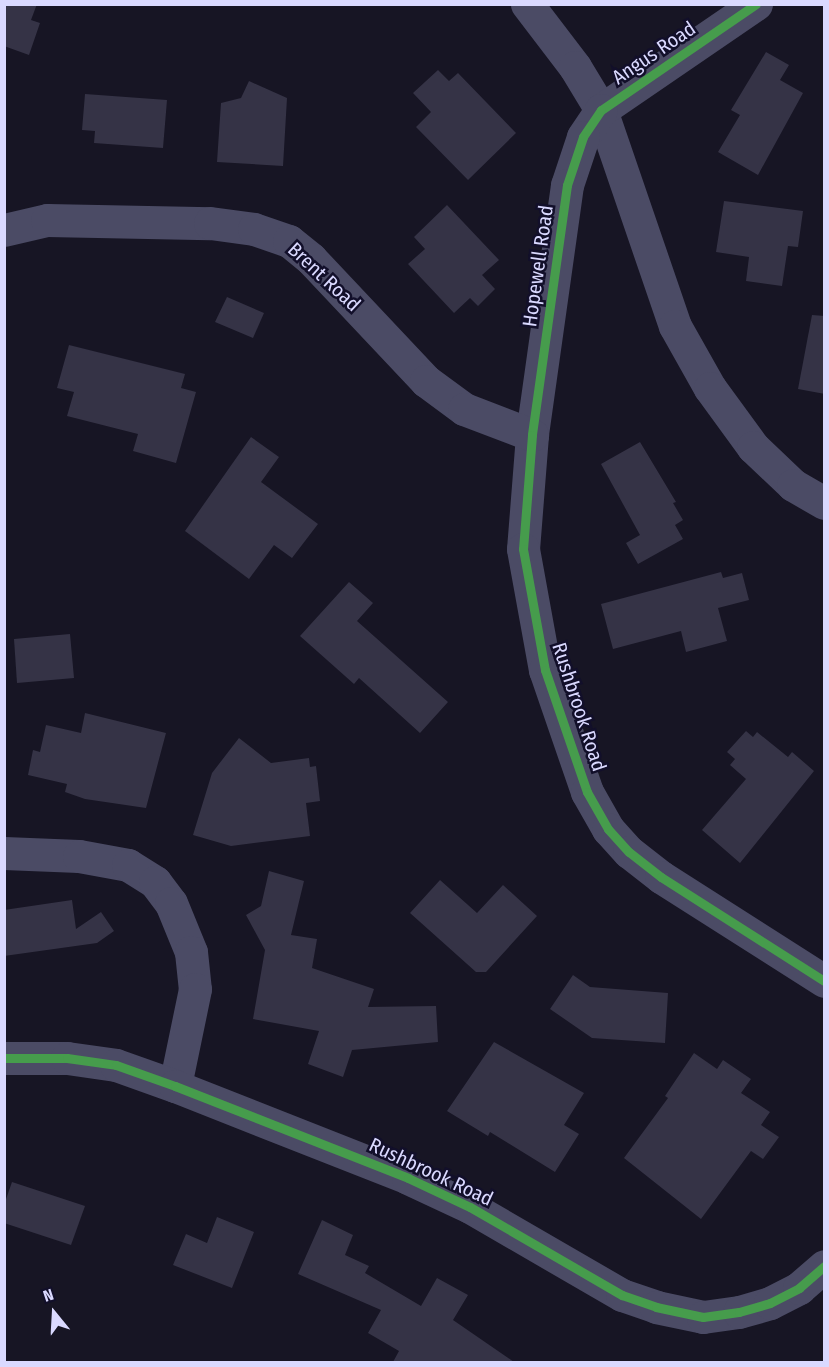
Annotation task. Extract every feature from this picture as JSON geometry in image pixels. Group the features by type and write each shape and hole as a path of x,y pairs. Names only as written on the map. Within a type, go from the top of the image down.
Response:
{"street":[{"path":"527,4 575,67 601,110 675,326 710,388 753,447 794,485 825,503"},
{"name":"Angus Road","path":"601,110 756,4"},
{"name":"Hopewell Road","path":"532,435 567,184 583,137 601,110"},
{"name":"Brent Road","path":"4,230 47,220 210,223 254,229 289,241 311,259 426,381 464,409 532,435"},
{"name":"Rushbrook Road","path":"532,435 523,549 527,584 545,670 587,792 608,829 629,852 825,981"},
{"path":"4,853 79,856 128,865 155,882 171,903 191,952 195,988 175,1086"},
{"name":"Rushbrook Road","path":"4,1058 67,1058 116,1065 175,1086 408,1178 470,1207 622,1294 656,1307 703,1317 739,1312 770,1303 799,1288 825,1266"}],"building":[{"path":"4,4 37,4 31,20 40,23 29,55 4,46"},
{"path":"766,52 789,65 780,80 803,93 758,175 718,152 740,115 731,110"},
{"path":"438,70 449,81 458,73 516,133 468,180 416,127 431,112 413,93"},
{"path":"249,81 287,98 283,166 217,162 221,103 241,98"},
{"path":"85,94 167,100 163,148 94,143 95,131 82,130"},
{"path":"724,201 803,211 798,247 788,246 782,286 746,281 749,257 716,252"},
{"path":"447,205 499,260 482,275 495,289 478,306 470,298 454,313 408,264 425,249 414,237"},
{"path":"227,297 264,313 253,338 215,322"},
{"path":"812,315 825,316 825,394 798,389"},
{"path":"69,345 185,374 181,388 196,392 176,463 133,451 138,434 67,416 74,392 57,388"},
{"path":"251,437 279,457 261,482 318,524 292,558 274,545 249,579 185,531"},
{"path":"640,442 676,502 673,503 683,520 675,525 683,539 638,564 626,543 640,535 601,464"},
{"path":"721,572 723,578 742,573 749,600 718,608 727,641 686,652 681,631 613,649 601,604"},
{"path":"349,582 373,603 357,621 448,702 420,733 359,678 354,684 300,636"},
{"path":"70,634 74,678 17,683 14,639"},
{"path":"85,713 166,733 146,808 85,799 65,792 67,784 28,775 33,750 40,752 46,725 81,733"},
{"path":"746,731 753,737 757,732 788,757 792,752 814,771 740,863 702,830 746,779 730,765 735,759 727,752"},
{"path":"239,738 271,763 309,758 310,767 316,766 320,801 306,803 310,836 231,846 193,835 212,773"},
{"path":"269,871 304,881 291,935 317,939 312,968 374,989 368,1007 436,1006 438,1042 352,1050 343,1077 308,1064 319,1031 253,1019 265,950 246,915 261,906"},
{"path":"440,880 477,913 503,885 537,916 486,972 476,972 410,913"},
{"path":"72,900 76,929 101,912 114,931 97,943 4,956 4,910"},
{"path":"573,975 590,987 668,993 665,1043 592,1038 550,1009"},
{"path":"494,1042 584,1093 564,1125 579,1134 555,1172 490,1132 488,1136 447,1111"},
{"path":"694,1053 717,1069 723,1060 751,1079 741,1093 770,1112 761,1125 779,1137 763,1159 751,1151 701,1219 624,1158 668,1098 665,1096"},
{"path":"12,1182 85,1206 71,1245 4,1223 4,1205"},
{"path":"217,1217 254,1232 232,1288 173,1265 186,1234 207,1243"},
{"path":"322,1220 353,1235 345,1255 369,1266 365,1273 421,1306 437,1278 468,1295 453,1320 514,1362 393,1362 399,1351 368,1333 381,1310 298,1274"}],"cycle path":[{"path":"756,4 601,110 583,137 567,185 532,435 523,549 545,670 587,792 608,829 629,852 661,877 824,981"},
{"path":"4,1058 67,1058 116,1065 175,1086 408,1178 470,1207 622,1295 656,1307 703,1317 739,1312 770,1303 799,1288 824,1266"}]}
